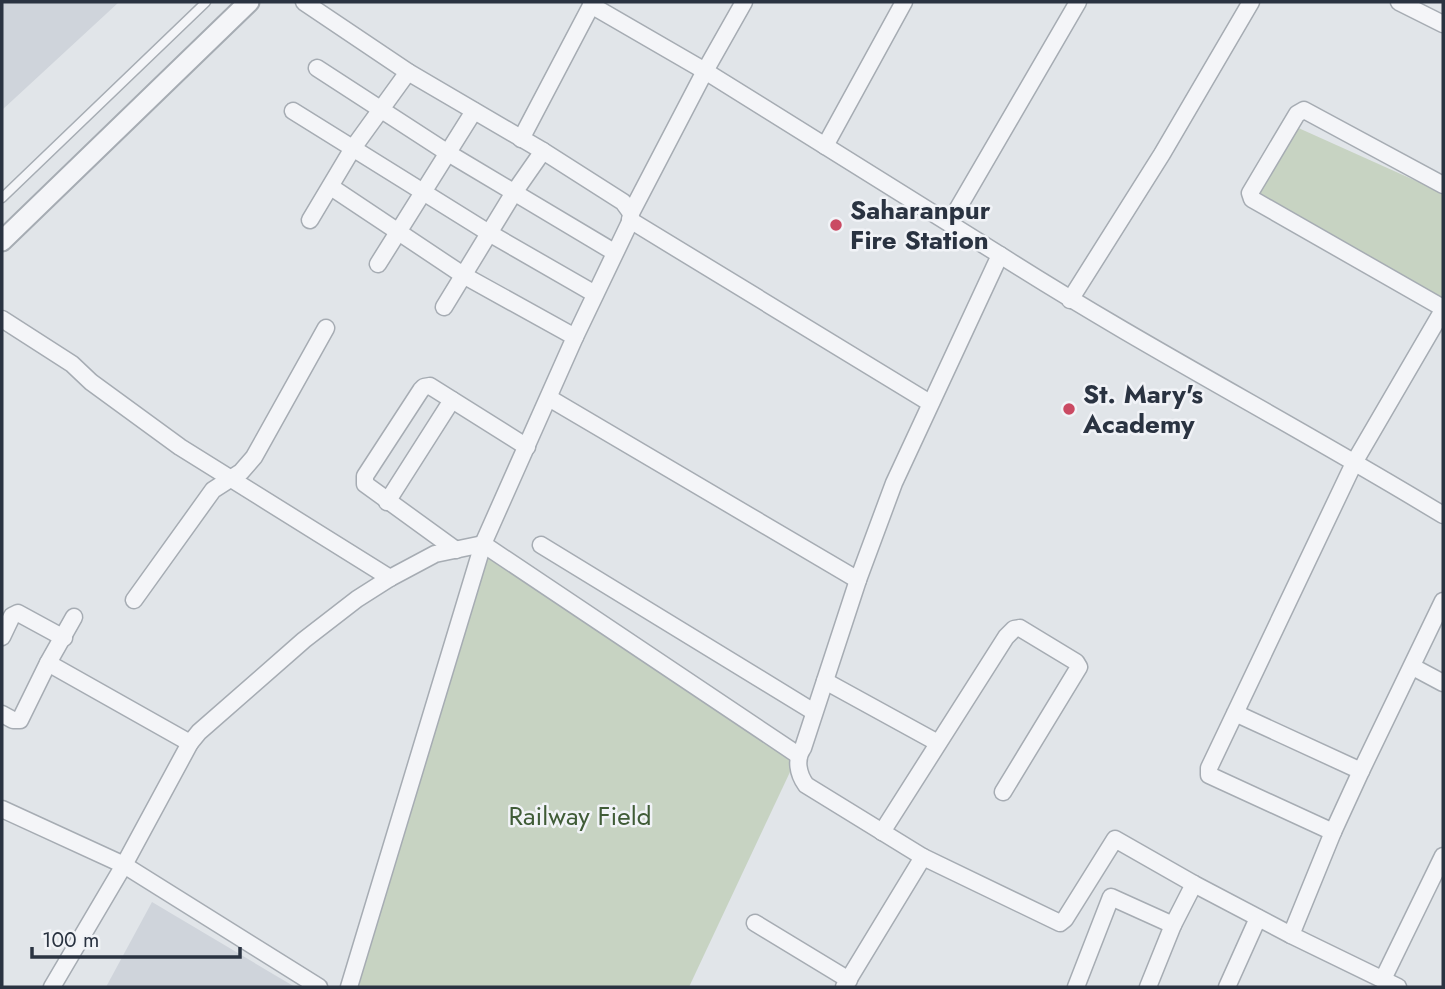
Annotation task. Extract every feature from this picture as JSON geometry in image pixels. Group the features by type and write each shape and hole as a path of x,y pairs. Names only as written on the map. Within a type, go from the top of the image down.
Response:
{"street":[{"path":"2,241 249,2"},
{"path":"304,2 408,72 623,202 630,216 930,403"},
{"path":"349,987 482,544 630,216 744,2"},
{"path":"825,146 904,2"},
{"path":"950,222 1078,2"},
{"path":"1070,300 1162,154 1251,2"},
{"path":"1399,2 1443,24"},
{"path":"521,139 592,3 950,222 1070,300 1354,461 1443,515"},
{"path":"317,68 380,111 513,194 614,252"},
{"path":"310,220 353,148 408,72"},
{"path":"1334,832 1209,775 1209,768 1354,461 1443,309 1252,199 1250,193 1297,114 1304,110 1443,185"},
{"path":"293,111 489,233 595,294"},
{"path":"378,264 474,111"},
{"path":"444,307 513,194 543,152"},
{"path":"331,187 463,275 575,337"},
{"path":"1000,255 894,483 858,580 803,748 798,755 799,773 806,785 923,857 1060,923 1115,838 1258,918 1398,987"},
{"path":"2,319 72,364 169,439 228,479 390,578"},
{"path":"134,600 213,490 241,472 254,457 326,328"},
{"path":"456,550 365,484 365,476 424,387 430,386 527,447"},
{"path":"549,398 858,580"},
{"path":"387,502 452,400"},
{"path":"52,987 124,865 190,743 199,732 304,640 357,599 436,554 482,544 798,755"},
{"path":"541,545 814,712"},
{"path":"1291,935 1361,771 1443,601"},
{"path":"2,637 12,616 18,613 64,638"},
{"path":"2,714 13,720 20,720 74,617"},
{"path":"882,832 1006,637 1014,629 1023,629 1079,665 1078,671 1003,792"},
{"path":"48,663 190,743"},
{"path":"1413,667 1443,683"},
{"path":"825,681 938,743"},
{"path":"1235,713 1361,771"},
{"path":"2,809 124,865 318,987"},
{"path":"1383,979 1443,856"},
{"path":"755,923 847,983 923,857"},
{"path":"1148,987 1173,925 1194,884"},
{"path":"1076,987 1111,897 1173,925"},
{"path":"1227,987 1258,918"}],"lane":[{"path":"2,198 206,2"}],"shaded area":[{"path":"2,2 119,2 2,110"},
{"path":"152,902 295,987 106,987"}],"green space":[{"path":"1294,126 1443,193 1443,316 1255,199"},
{"name":"Railway Field","path":"483,544 798,755 689,987 349,987"}],"place":[{"name":"Saharanpur Fire Station","path":"836,225"},
{"name":"St. Mary's Academy","path":"1069,409"}]}
